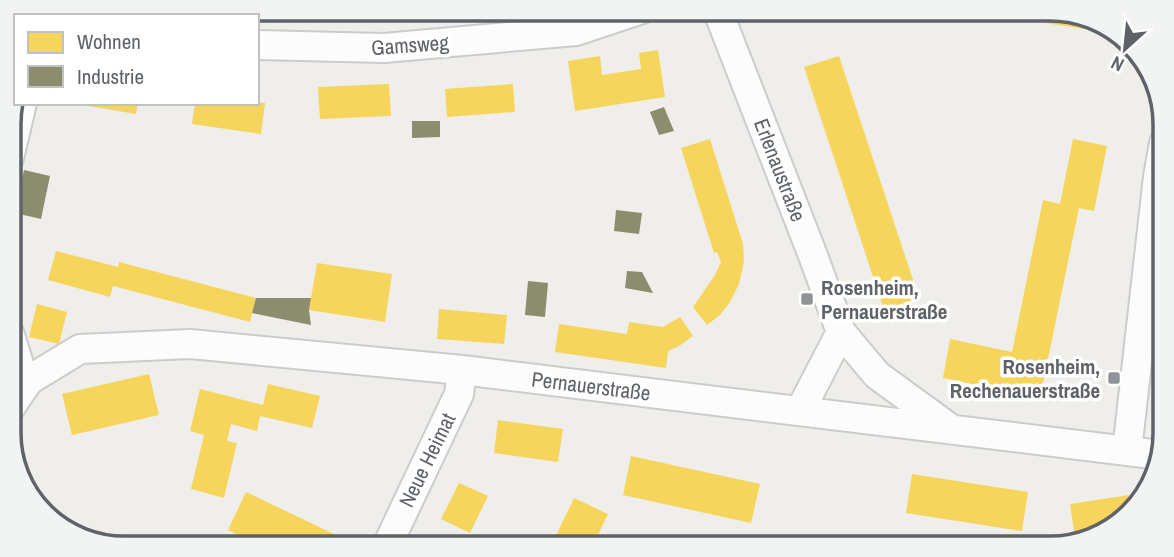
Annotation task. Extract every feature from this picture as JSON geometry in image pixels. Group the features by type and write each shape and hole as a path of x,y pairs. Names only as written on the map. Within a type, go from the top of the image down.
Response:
{"street":[{"name":"Gamsweg","path":"259,45 384,48 576,31 606,21"},
{"name":"Erlenaustraße","path":"723,21 841,332 877,374 953,430"},
{"path":"1127,451 1153,221"},
{"path":"800,411 841,332"},
{"name":"Pernauerstraße","path":"29,380 80,349 190,344 463,370 1151,454"},
{"name":"Neue Heimat","path":"392,536 459,394 463,370"},
{"path":"21,371 29,380 21,392"}],"building: Wohnen":[{"path":"1032,21 1070,23 1091,30"},
{"path":"658,50 665,97 575,111 568,61 600,56 602,75 641,69 639,53"},
{"path":"839,56 919,298 884,310 804,67"},
{"path":"389,84 391,116 320,119 318,87"},
{"path":"513,84 515,112 447,117 445,89"},
{"path":"265,103 261,134 192,124 195,105"},
{"path":"82,105 138,105 136,114"},
{"path":"710,139 743,244 744,261 739,284 730,302 720,315 707,325 693,307 721,262 717,252 714,253 681,148"},
{"path":"1073,139 1107,146 1094,211 1079,208 1040,398 943,378 950,339 1012,352 1043,200 1060,204"},
{"path":"56,251 118,267 119,262 256,298 250,322 113,286 110,297 48,280"},
{"path":"317,263 392,274 385,322 309,310"},
{"path":"37,304 67,312 59,344 29,337"},
{"path":"439,309 507,315 504,344 437,339"},
{"path":"680,317 693,336 668,351 666,368 555,352 559,324 627,334 629,322 663,327"},
{"path":"149,374 159,415 72,435 62,394"},
{"path":"268,384 320,396 312,428 260,416 257,431 231,424 227,441 237,443 224,498 191,489 204,435 190,431 200,389 263,405"},
{"path":"498,420 563,429 558,462 494,453"},
{"path":"631,456 760,484 751,523 623,495"},
{"path":"912,474 1028,492 1022,531 906,513"},
{"path":"459,483 488,496 470,533 441,519"},
{"path":"246,492 338,536 240,536 228,530"},
{"path":"1129,495 1130,499 1102,522 1074,533 1070,504"},
{"path":"574,498 608,514 598,536 556,536"}],"building: Industrie":[{"path":"664,107 674,131 659,135 650,112"},
{"path":"412,121 440,121 440,137 412,138"},
{"path":"24,170 50,176 41,219 21,214"},
{"path":"616,210 642,213 639,234 614,231"},
{"path":"627,271 642,272 653,293 625,288"},
{"path":"528,281 548,283 545,317 525,315"},
{"path":"256,298 311,298 311,325 252,313"}],"place":[{"name":"Rosenheim, Pernauerstraße","path":"807,299"},
{"name":"Rosenheim, Rechenauerstraße","path":"1114,378"}]}
